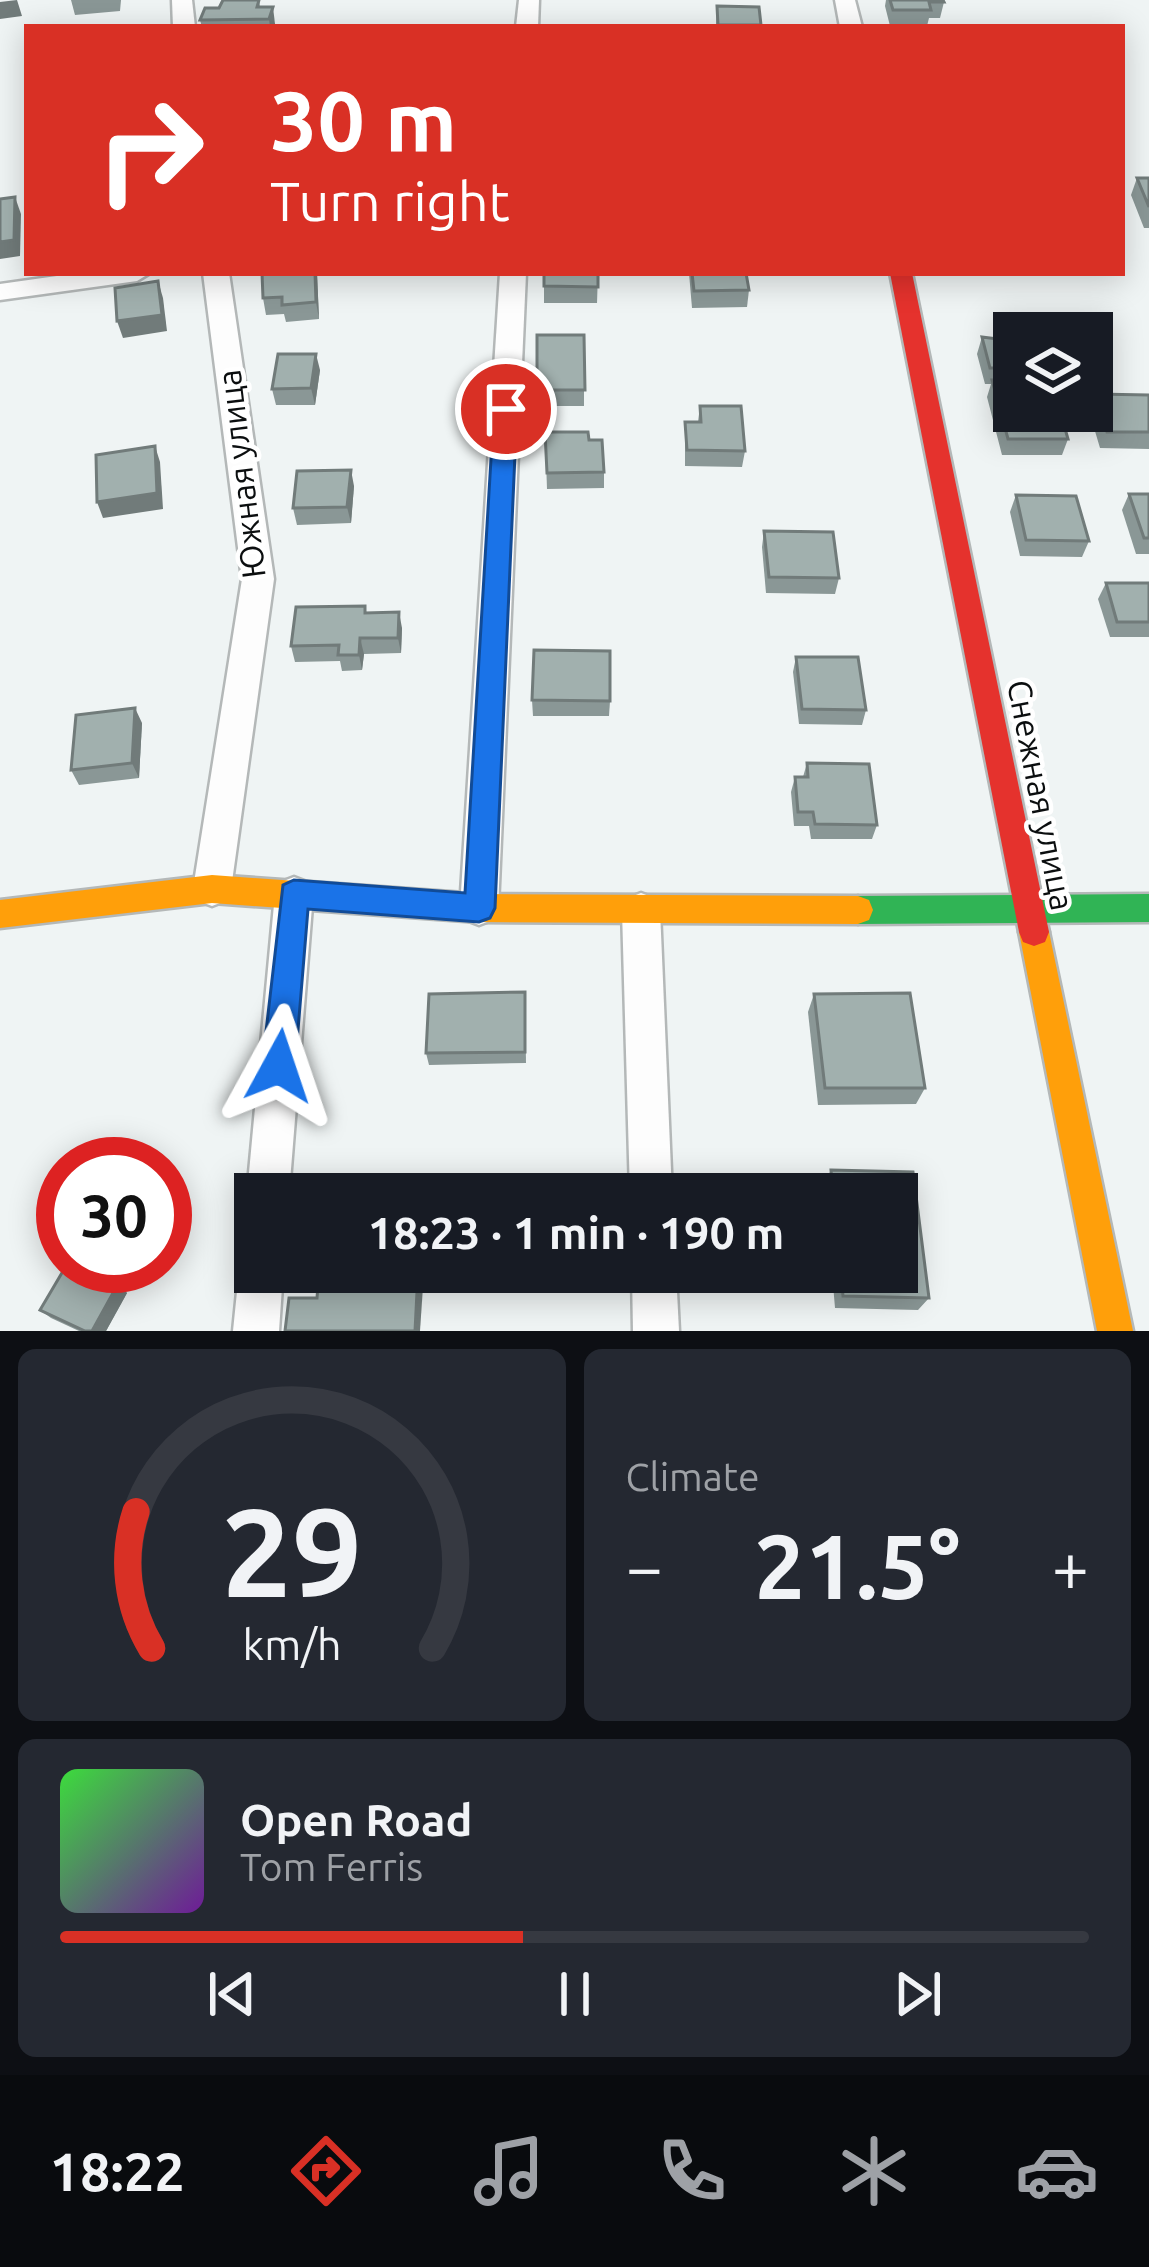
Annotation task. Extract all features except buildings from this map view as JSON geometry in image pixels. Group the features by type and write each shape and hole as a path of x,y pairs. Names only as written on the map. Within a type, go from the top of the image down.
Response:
{"street":[{"path":"0,292 115,276"},
{"name":"Южная улица","path":"212,889 258,579 216,276"},
{"path":"479,908 513,276"},
{"name":"Снежная улица","path":"902,276 1115,1331"},
{"path":"0,914 212,889 479,908 1149,908"},
{"path":"270,1173 294,894"},
{"path":"641,910 650,1173"},
{"path":"256,1331 259,1293"},
{"path":"655,1293 656,1331"}],"traffic: fast":[{"path":"858,910 1149,908"}],"traffic: slow":[{"path":"0,914 212,889 479,908 858,910"},
{"path":"1034,932 1115,1331"}],"traffic: jam":[{"path":"902,276 1034,932"}],"route":[{"path":"279,1066 294,894 479,908 506,409"}]}
